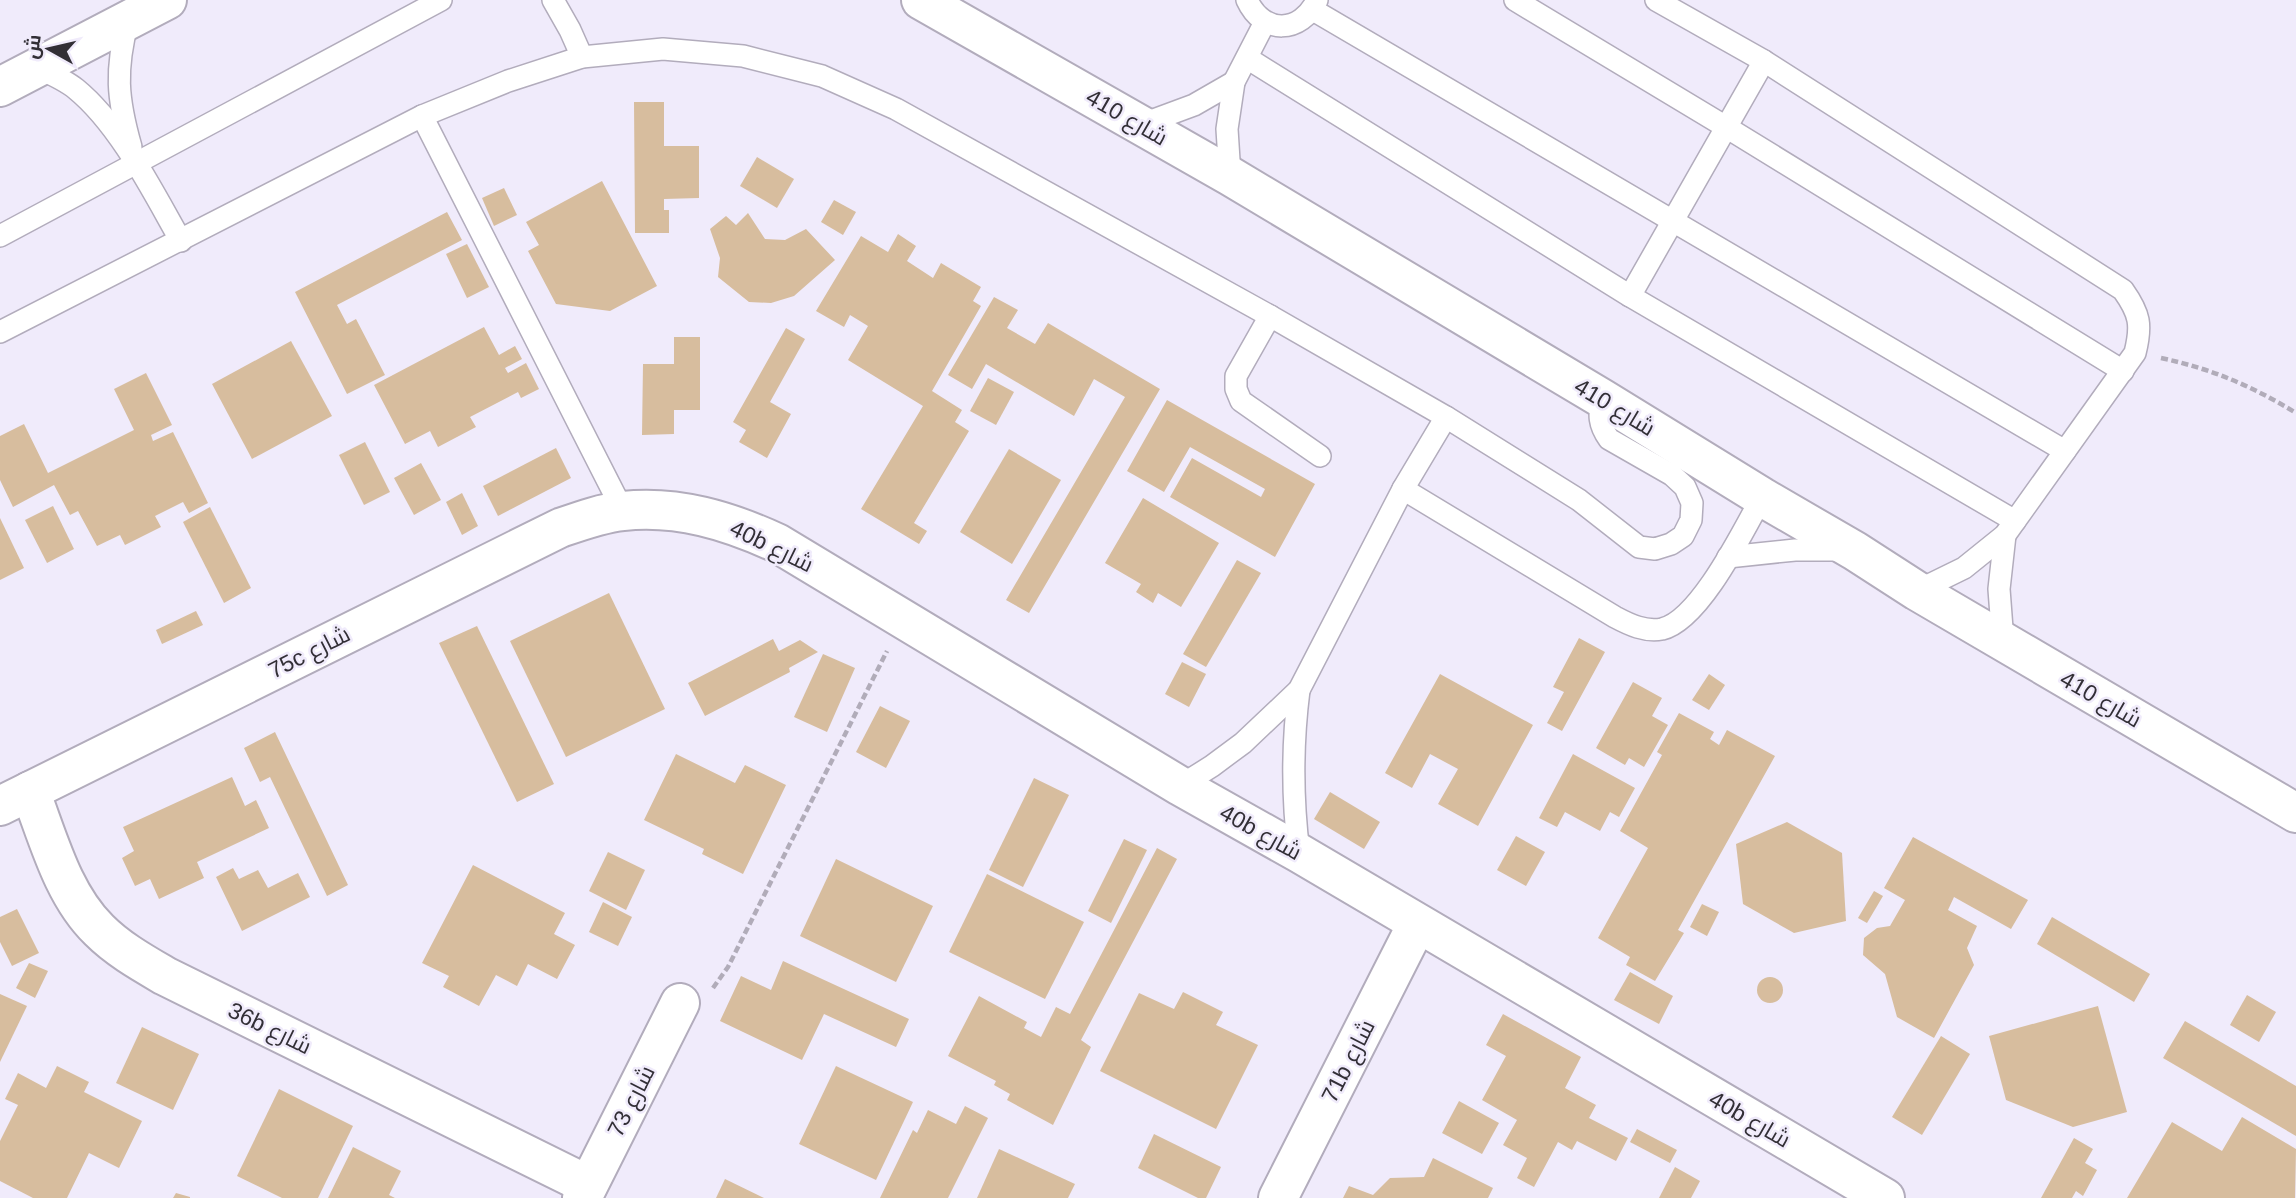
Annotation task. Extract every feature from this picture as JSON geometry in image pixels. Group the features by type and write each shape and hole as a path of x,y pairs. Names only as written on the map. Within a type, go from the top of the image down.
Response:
{"main road":[{"path":"0,87 167,0"},
{"name":"شارع 410","path":"926,2 1230,176 1855,551 1917,591 2296,813"},
{"name":"40b شارع","path":"623,511 663,510 689,513 741,526 777,543 1180,786 1299,853 1885,1198"},
{"name":"75c شارع","path":"15,799 530,541 591,518 623,511"},
{"name":"36b شارع","path":"15,799 73,897 98,929 129,956 585,1191"},
{"name":"71b شارع","path":"1278,1198 1417,924"},
{"name":"شارع 73","path":"585,1191 675,1013"}],"lane":[{"path":"0,236 441,0"},
{"path":"554,0 582,57"},
{"path":"1247,0 1265,22 1278,26 1304,20 1315,5 1674,221 2065,451"},
{"path":"1515,0 2123,371"},
{"path":"1656,0 1764,61 2123,290 2136,309 2140,331 2136,353 2010,528 1964,568 1917,591"},
{"path":"128,20 118,71 119,97 136,163"},
{"path":"1230,176 1227,129 1234,82 1265,22"},
{"path":"0,332 422,117 508,81 582,57 663,49 743,56 822,76 896,109 1270,316 1446,417 1579,500 1639,547 1655,549 1671,544 1683,536 1691,520 1692,503 1685,487 1672,475 1609,439 1602,430 1599,419 1603,399"},
{"path":"1247,58 2010,528"},
{"path":"1630,296 1764,61"},
{"path":"38,68 58,77 76,90 106,123 136,163 181,241"},
{"path":"1140,125 1194,105 1234,82"},
{"path":"422,117 623,511"},
{"path":"1270,316 1236,376 1236,389 1241,401 1320,456"},
{"path":"1180,786 1243,743 1299,690 1403,489 1446,417"},
{"path":"1403,489 1637,628 1661,629 1684,619 1700,600 1762,497"},
{"path":"2003,642 1999,589 2010,528"},
{"path":"1728,557 1795,550 1855,551"},
{"path":"1299,690 1293,755 1299,853"}],"path":[{"path":"2136,353 2188,364 2226,376 2296,413"},
{"path":"675,1013 700,1002 716,986 728,967 903,619"}],"building":[{"path":"634,102 664,102 664,146 699,146 699,198 664,199 664,210 669,210 669,233 635,233"},
{"path":"757,157 794,179 777,208 740,186"},
{"path":"602,181 657,286 610,311 556,304 528,251 539,245 526,222"},
{"path":"504,188 517,215 494,226 482,198"},
{"path":"834,200 856,212 843,235 821,222"},
{"path":"447,212 462,240 337,305 347,324 356,319 385,375 347,394 295,292"},
{"path":"748,213 765,239 785,240 806,229 835,260 794,296 771,303 749,302 718,277 720,258 710,229 726,216 736,225"},
{"path":"898,234 916,246 907,261 933,278 941,263 981,287 973,301 981,306 932,391 962,410 955,422 969,431 914,523 927,531 919,544 861,509 923,406 848,360 868,326 850,315 844,327 816,311 861,236 888,252"},
{"path":"467,244 489,287 467,298 446,254"},
{"path":"994,297 1018,310 1007,328 1035,344 1048,323 1160,389 1029,613 1006,600 1125,397 1094,379 1074,416 986,364 972,389 948,375"},
{"path":"484,327 499,355 515,346 522,359 505,368 508,373 526,363 539,389 521,398 518,392 470,417 476,427 438,447 430,431 405,444 374,385"},
{"path":"786,328 805,339 770,402 791,414 767,458 739,442 746,430 733,422"},
{"path":"674,337 700,337 700,410 674,410 674,434 642,435 643,364 674,364"},
{"path":"291,341 332,416 252,459 212,384"},
{"path":"146,373 172,425 151,435 153,441 173,432 208,503 189,513 183,502 155,516 161,527 125,545 120,535 97,546 78,511 70,515 54,485 13,507 0,480 0,436 24,424 48,473 134,430 114,389"},
{"path":"988,378 1014,392 996,425 970,411"},
{"path":"1167,400 1315,484 1275,557 1170,497 1192,458 1261,497 1265,489 1190,447 1164,492 1127,471"},
{"path":"365,442 390,492 364,505 339,455"},
{"path":"556,448 571,478 498,516 483,486"},
{"path":"1009,449 1061,480 1012,564 960,532"},
{"path":"421,463 441,500 414,515 394,478"},
{"path":"462,493 478,526 462,535 446,502"},
{"path":"1143,498 1219,543 1181,607 1158,593 1153,603 1136,592 1141,584 1105,563"},
{"path":"53,506 74,549 47,563 25,520"},
{"path":"210,507 251,588 224,603 183,522"},
{"path":"0,518 24,568 0,580"},
{"path":"1237,560 1261,573 1206,667 1183,654"},
{"path":"609,593 665,709 566,757 510,641"},
{"path":"196,611 203,625 162,644 156,630"},
{"path":"477,626 554,784 517,802 439,643"},
{"path":"1579,638 1605,652 1562,731 1547,723 1564,692 1553,687"},
{"path":"773,639 779,651 800,640 818,652 789,668 790,672 705,716 688,683"},
{"path":"823,654 855,668 827,732 794,717"},
{"path":"1182,662 1206,674 1189,707 1165,694"},
{"path":"1440,674 1533,725 1478,826 1438,804 1458,769 1430,754 1412,788 1385,773"},
{"path":"1709,674 1725,685 1709,710 1692,700"},
{"path":"1633,682 1662,698 1652,716 1668,725 1644,767 1629,758 1625,765 1596,748"},
{"path":"880,706 910,721 886,768 856,752"},
{"path":"1679,713 1714,732 1710,739 1719,745 1727,730 1775,756 1678,930 1684,933 1655,981 1626,965 1630,957 1598,938 1648,848 1620,831 1662,755 1657,752"},
{"path":"275,732 348,885 327,896 270,777 260,782 244,748"},
{"path":"676,754 735,783 745,765 786,785 743,874 702,854 704,849 644,820"},
{"path":"1573,754 1635,788 1619,817 1610,812 1600,831 1565,812 1557,827 1539,818"},
{"path":"232,777 245,806 256,800 269,828 197,862 204,878 159,899 150,879 135,886 122,858 134,851 123,827"},
{"path":"1034,778 1069,795 1023,887 989,870"},
{"path":"1330,792 1380,822 1364,849 1314,819"},
{"path":"1787,822 1842,853 1846,921 1794,933 1743,904 1736,844"},
{"path":"1516,836 1545,852 1526,886 1497,870"},
{"path":"1913,837 2028,900 2011,929 1954,897 1948,910 1977,926 1967,948 1974,965 1934,1038 1897,1017 1885,974 1863,955 1864,938 1877,928 1890,926 1905,900 1884,888"},
{"path":"1124,839 1147,850 1111,923 1088,911"},
{"path":"1157,848 1177,859 1081,1040 1091,1047 1053,1125 1007,1100 1010,1094 994,1085 996,1081 948,1056 979,996 1027,1022 1024,1028 1041,1037 1056,1007 1070,1014"},
{"path":"608,852 645,870 626,910 589,891"},
{"path":"836,859 933,906 896,982 800,936"},
{"path":"473,865 565,913 554,934 575,945 557,979 528,964 517,986 496,975 479,1006 443,987 449,976 422,963"},
{"path":"233,868 239,879 258,870 268,888 298,873 310,897 242,931 216,877"},
{"path":"987,874 1084,922 1045,999 949,952"},
{"path":"1874,891 1883,896 1867,923 1858,918"},
{"path":"603,902 632,917 618,946 589,932"},
{"path":"1702,904 1719,912 1707,936 1690,927"},
{"path":"17,909 39,953 12,966 0,942 0,917"},
{"path":"2052,917 2150,974 2134,1002 2037,944"},
{"path":"783,961 909,1019 896,1047 824,1014 802,1060 720,1021 741,976 771,990"},
{"path":"29,963 48,971 35,998 16,988"},
{"path":"1630,972 1673,996 1659,1024 1614,1000"},
{"path":"1770,977 1779,981 1783,990 1779,999 1770,1003 1761,999 1757,990 1761,981"},
{"path":"1183,992 1223,1012 1216,1025 1258,1045 1216,1129 1100,1071 1139,993 1174,1009"},
{"path":"0,994 27,1006 0,1062"},
{"path":"2247,995 2276,1012 2259,1042 2230,1025"},
{"path":"2098,1006 2127,1112 2073,1127 2006,1100 1989,1036"},
{"path":"1503,1014 1581,1057 1565,1088 1596,1105 1589,1118 1628,1138 1616,1161 1577,1141 1572,1150 1558,1142 1534,1187 1517,1178 1527,1158 1503,1145 1517,1120 1482,1100 1506,1056 1486,1045"},
{"path":"2185,1021 2296,1086 2296,1136 2163,1058"},
{"path":"142,1027 199,1054 173,1110 116,1083"},
{"path":"1941,1036 1970,1054 1922,1135 1892,1117"},
{"path":"57,1066 89,1082 84,1092 142,1121 119,1168 89,1153 67,1198 33,1198 0,1181 0,1141 18,1105 5,1099 18,1073 46,1088"},
{"path":"836,1066 913,1102 876,1180 799,1144"},
{"path":"279,1089 353,1126 318,1198 282,1198 237,1176"},
{"path":"1459,1101 1499,1123 1482,1154 1442,1133"},
{"path":"965,1106 988,1118 948,1198 880,1198 913,1130 917,1133 928,1110 956,1124"},
{"path":"2242,1117 2296,1149 2295,1198 2127,1198 2172,1122 2222,1151"},
{"path":"1637,1129 1677,1150 1670,1163 1630,1142"},
{"path":"1154,1134 1221,1167 1206,1198 1198,1198 1138,1168"},
{"path":"2074,1138 2093,1149 2085,1163 2097,1170 2083,1196 2076,1191 2072,1198 2041,1198"},
{"path":"353,1147 401,1171 389,1195 395,1198 328,1198"},
{"path":"999,1149 1075,1184 1068,1198 977,1198"},
{"path":"1433,1158 1493,1188 1488,1198 1343,1198 1349,1186 1373,1195 1390,1178 1424,1177"},
{"path":"1675,1167 1700,1181 1691,1198 1659,1198"},
{"path":"725,1179 764,1198 716,1198"},
{"path":"176,1193 190,1197 190,1198 173,1198"}]}
